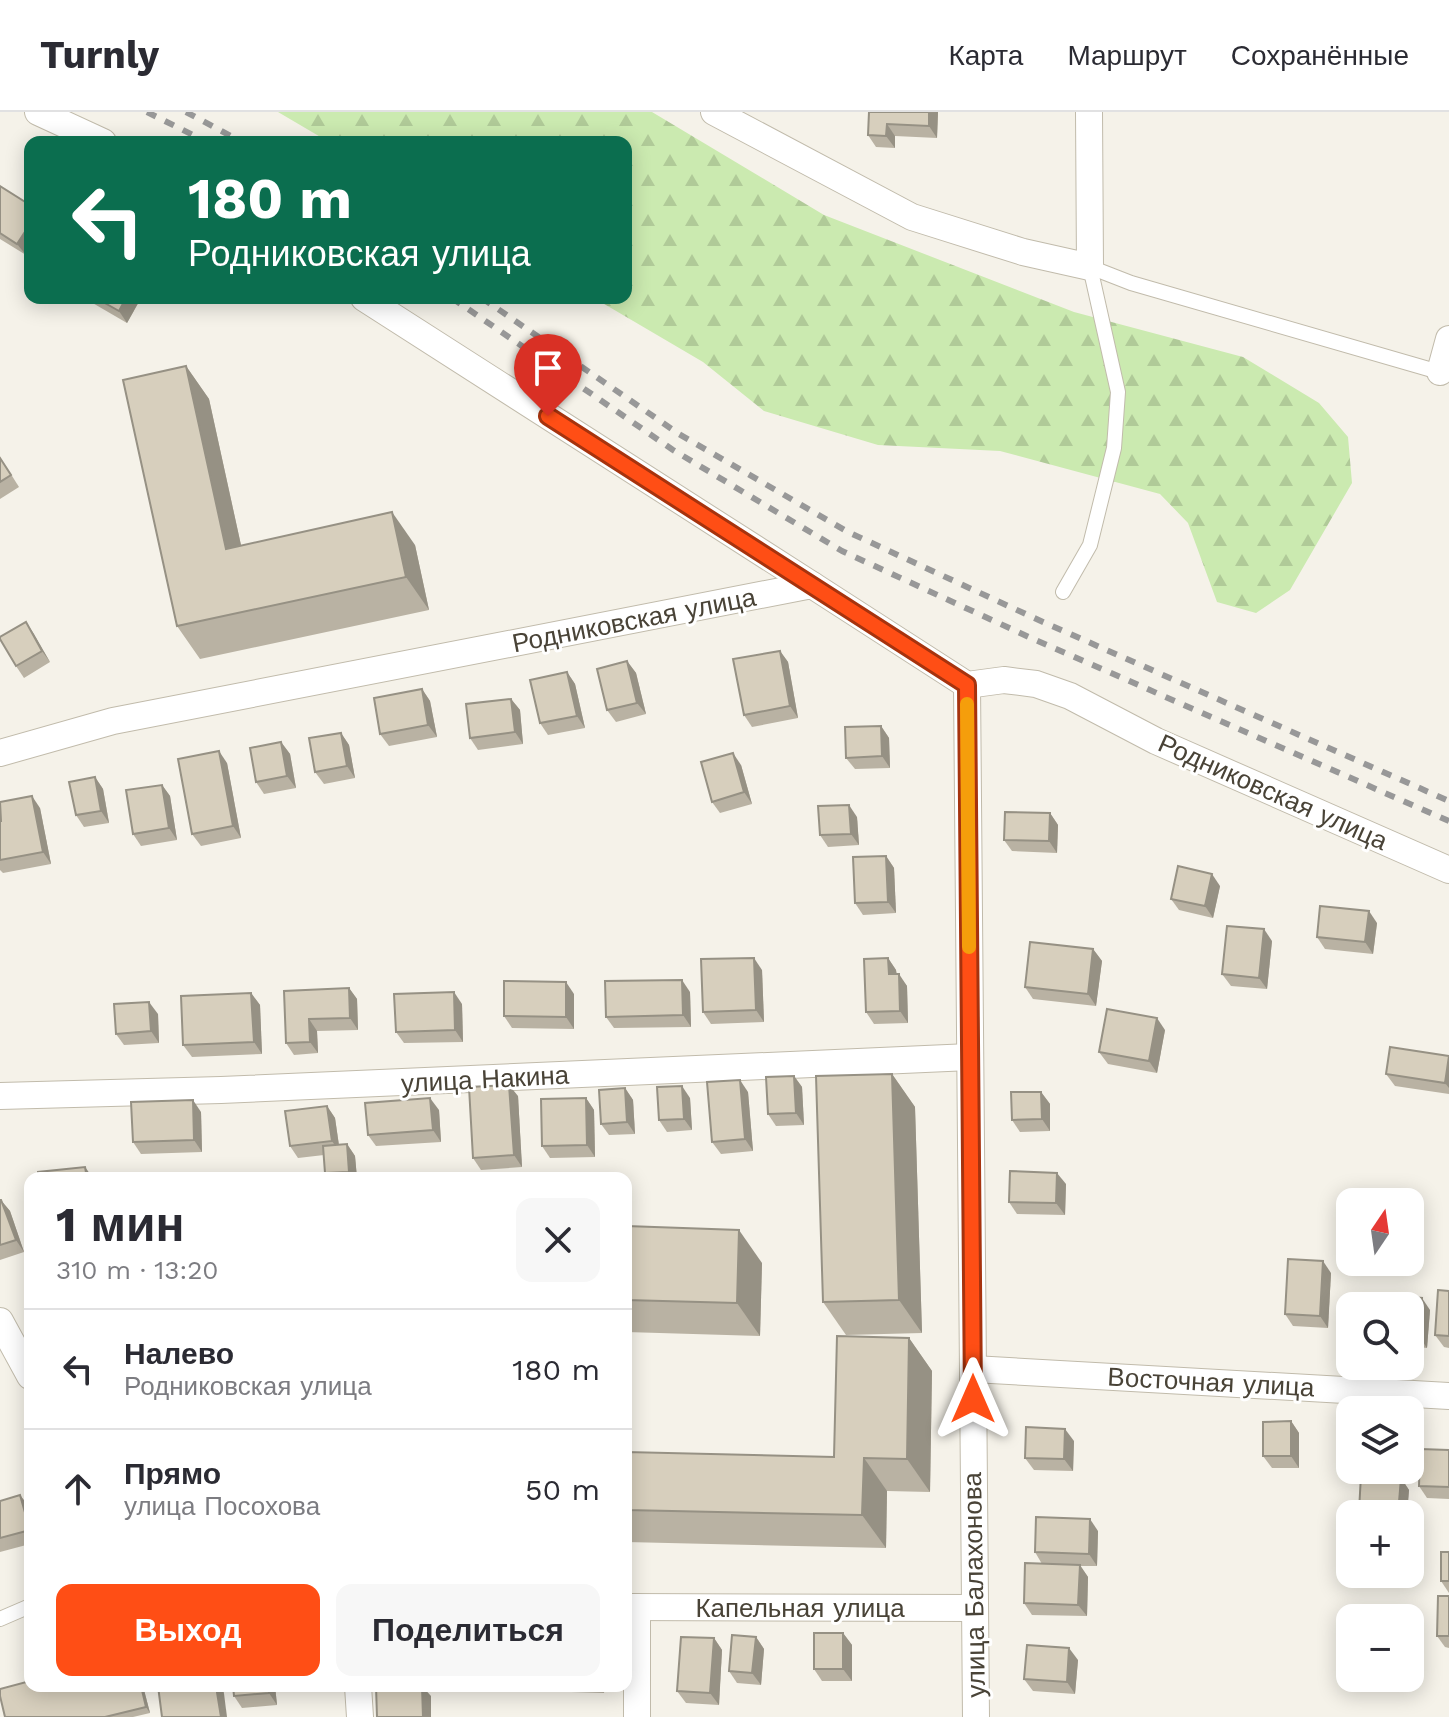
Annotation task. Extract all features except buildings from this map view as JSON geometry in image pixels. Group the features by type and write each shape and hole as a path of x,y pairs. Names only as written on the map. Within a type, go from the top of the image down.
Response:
{"street":[{"path":"38,112 90,136"},
{"path":"714,112 912,217 1023,252 1090,267 1089,112"},
{"path":"373,304 967,685"},
{"path":"1444,374 1449,339"},
{"name":"Родниковская улица","path":"0,753 113,721 812,585"},
{"name":"Родниковская улица","path":"967,685 1004,680 1036,684 1070,696 1156,741 1449,870"},
{"name":"улица Балахонова","path":"967,685 976,1717"},
{"name":"улица Накина","path":"0,1096 237,1090 970,1057"},
{"path":"0,1321 24,1365"},
{"name":"Восточная улица","path":"973,1369 1449,1396"},
{"path":"632,1607 637,1717"},
{"name":"Капельная улица","path":"632,1607 975,1608"},
{"path":"358,1692 360,1717"}],"lane":[{"path":"1090,267 1131,283 1444,374"},
{"path":"1063,592 1090,545 1114,448 1118,392 1090,267"},
{"path":"0,1619 24,1609"}],"green space":[{"path":"278,112 652,112 824,215 1074,312 1243,357 1319,403 1348,437 1352,483 1290,590 1256,613 1217,602 1188,523 1160,494 1000,451 878,445 764,411 703,362 604,304 632,304 632,136 319,136"}],"railway":[{"path":"147,112 195,136"},
{"path":"186,112 231,136"},
{"path":"461,304 673,450 842,551 1031,638 1449,821"},
{"path":"491,304 679,434 848,532 1043,622 1449,801"}],"slow traffic":[{"path":"967,704 969,947"}],"route":[{"path":"548,416 967,685 973,1399"}]}
